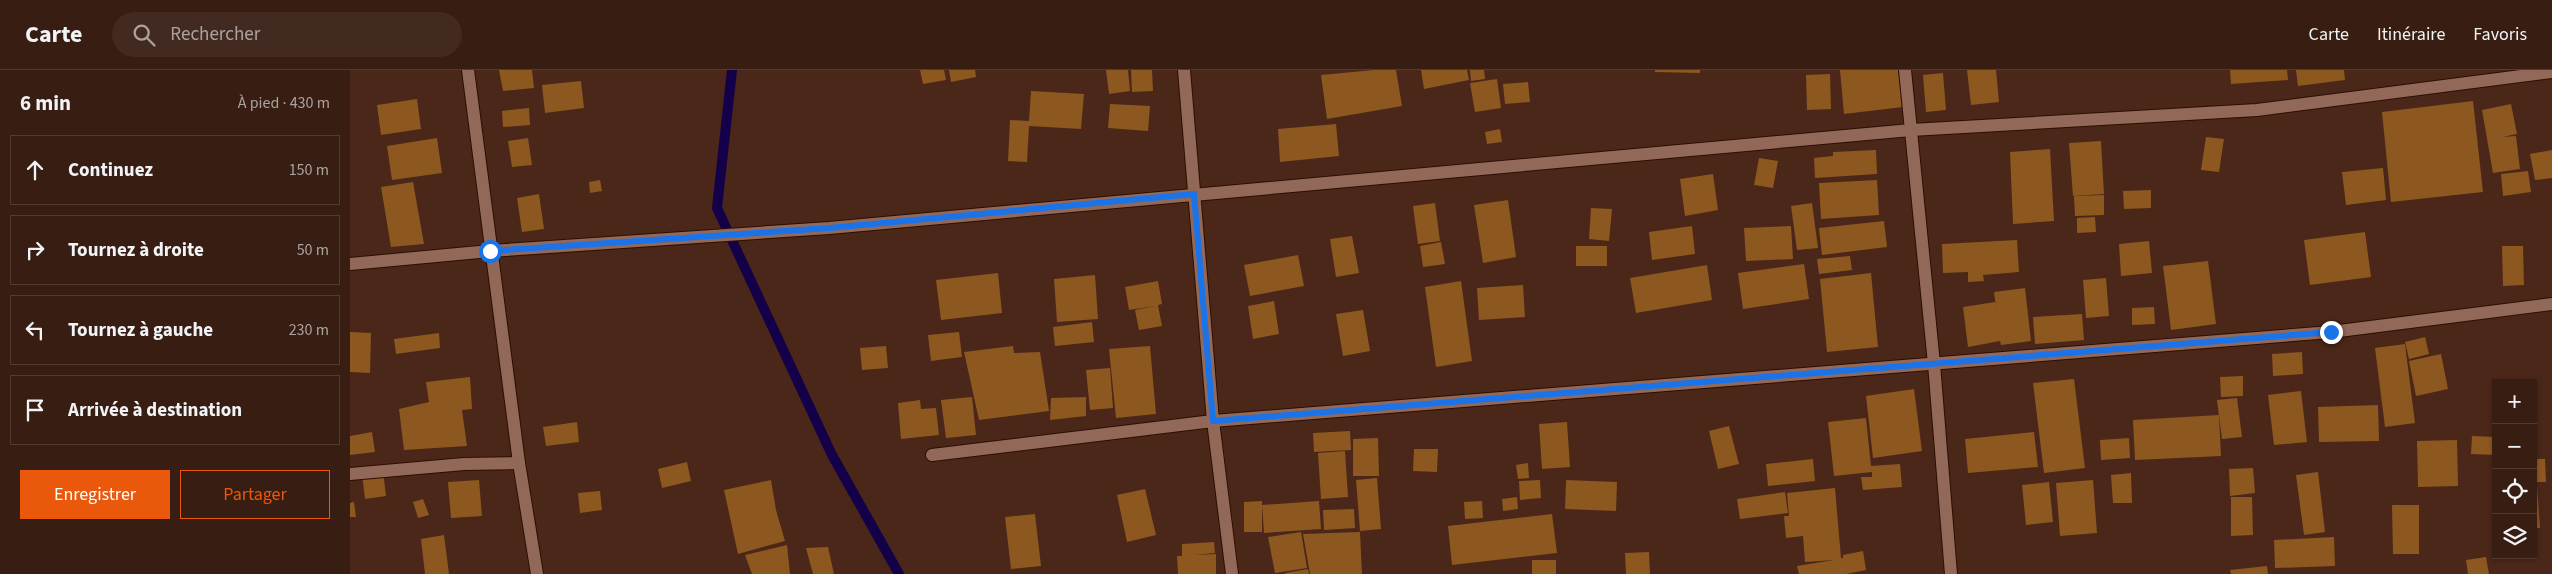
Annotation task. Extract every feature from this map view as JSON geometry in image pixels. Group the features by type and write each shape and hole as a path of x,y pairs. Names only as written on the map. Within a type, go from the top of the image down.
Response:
{"street":[{"path":"468,70 519,463 537,574"},
{"path":"1184,70 1213,421 1232,574"},
{"path":"1905,70 1934,364 1950,574"},
{"path":"350,264 490,251 829,228 1911,130 2257,110 2552,72"},
{"path":"932,455 1213,421 2331,332 2552,304"},
{"path":"350,474 464,464 519,463"}],"building":[{"path":"499,70 532,70 534,88 503,91"},
{"path":"920,70 944,70 946,80 923,84"},
{"path":"949,70 975,70 976,77 951,82"},
{"path":"1106,70 1128,70 1130,91 1109,94"},
{"path":"1131,70 1152,70 1153,91 1132,92"},
{"path":"1396,70 1402,106 1327,119 1321,75"},
{"path":"1421,70 1467,70 1469,80 1424,89"},
{"path":"1470,70 1484,70 1485,79 1471,81"},
{"path":"1655,70 1700,70 1700,73 1655,72"},
{"path":"1840,70 1898,70 1903,107 1844,114"},
{"path":"1967,70 1996,70 1999,102 1971,105"},
{"path":"2230,70 2287,70 2288,80 2231,84"},
{"path":"2296,70 2344,70 2345,80 2298,86"},
{"path":"1943,73 1946,110 1926,112 1923,75"},
{"path":"1830,74 1831,109 1807,110 1806,75"},
{"path":"1497,79 1501,108 1475,112 1470,83"},
{"path":"581,81 584,108 545,113 542,85"},
{"path":"1528,82 1530,102 1505,104 1503,84"},
{"path":"1031,91 1084,94 1081,129 1029,126 1027,162 1008,161 1010,120 1029,121"},
{"path":"417,99 421,129 381,135 377,105"},
{"path":"2473,101 2483,192 2391,202 2382,112"},
{"path":"1110,104 1150,106 1148,131 1108,128"},
{"path":"2511,104 2517,134 2502,137 2516,136 2520,169 2493,173 2482,110"},
{"path":"529,108 530,125 503,127 502,111"},
{"path":"1336,124 1339,156 1280,162 1278,129"},
{"path":"1500,129 1502,142 1487,144 1485,132"},
{"path":"2206,137 2224,139 2219,172 2201,170"},
{"path":"437,138 442,173 392,180 387,146"},
{"path":"528,138 532,165 512,167 508,141"},
{"path":"2101,141 2104,194 2073,196 2069,143"},
{"path":"2050,149 2054,221 2013,224 2010,152"},
{"path":"1876,150 1877,174 1815,178 1814,158 1833,156 1833,152"},
{"path":"2552,150 2552,178 2535,180 2530,154"},
{"path":"1759,158 1778,161 1773,188 1754,185"},
{"path":"2383,168 2386,200 2346,205 2342,172"},
{"path":"2528,171 2531,192 2503,196 2501,174"},
{"path":"1713,174 1718,210 1685,216 1680,179"},
{"path":"600,180 602,191 590,193 589,182"},
{"path":"1877,180 1879,215 1821,219 1819,183"},
{"path":"413,182 424,244 391,247 381,187"},
{"path":"2151,190 2151,208 2124,209 2123,191"},
{"path":"539,194 544,229 522,232 517,198"},
{"path":"2104,195 2104,215 2075,216 2074,196"},
{"path":"1508,200 1516,257 1483,263 1474,205"},
{"path":"1435,203 1440,241 1418,244 1413,206"},
{"path":"1812,203 1818,248 1797,250 1791,206"},
{"path":"1591,208 1612,209 1609,241 1589,239"},
{"path":"2095,217 2096,232 2077,233 2077,218"},
{"path":"1884,221 1887,247 1822,255 1819,228"},
{"path":"1692,226 1695,254 1652,260 1649,232"},
{"path":"1791,226 1793,259 1746,261 1744,228"},
{"path":"2365,232 2371,277 2310,285 2304,240"},
{"path":"1352,236 1359,273 1336,277 1330,239"},
{"path":"2017,240 2019,272 1983,275 1984,281 1968,282 1968,272 1943,273 1942,244"},
{"path":"2149,241 2152,273 2121,276 2119,244"},
{"path":"1441,242 1445,264 1423,267 1420,246"},
{"path":"1576,246 1607,246 1607,266 1576,266"},
{"path":"2502,246 2523,246 2524,285 2503,286"},
{"path":"1298,255 1304,286 1250,296 1244,265"},
{"path":"1850,256 1852,270 1819,274 1817,259"},
{"path":"2208,261 2216,324 2171,330 2163,266"},
{"path":"1804,264 1809,299 1743,309 1738,273"},
{"path":"1707,265 1712,300 1636,313 1630,278"},
{"path":"998,273 1002,313 941,320 936,280"},
{"path":"1871,273 1878,347 1827,352 1820,279"},
{"path":"1095,275 1098,319 1057,322 1054,279"},
{"path":"2106,278 2109,316 2086,318 2083,280"},
{"path":"1158,281 1162,304 1158,305 1162,326 1139,330 1135,310 1155,306 1129,310 1125,287"},
{"path":"1461,281 1472,361 1436,367 1425,287"},
{"path":"1523,285 1525,317 1479,320 1477,288"},
{"path":"2025,288 2031,341 2001,345 2000,341 1968,347 1963,307 1995,302 1996,307 1994,292"},
{"path":"1274,301 1279,334 1253,339 1248,306"},
{"path":"2154,307 2155,324 2132,325 2132,308"},
{"path":"1363,310 1370,351 1343,356 1336,314"},
{"path":"2082,314 2084,340 2035,344 2033,317"},
{"path":"1092,322 1094,342 1055,346 1053,327"},
{"path":"350,332 371,333 370,373 350,372"},
{"path":"959,332 962,357 931,361 928,335"},
{"path":"439,333 440,348 396,354 394,339"},
{"path":"2425,337 2429,354 2409,359 2405,342"},
{"path":"2405,344 2415,423 2385,427 2375,348"},
{"path":"886,346 888,368 862,370 860,348"},
{"path":"1013,346 1014,353 1040,352 1049,411 979,420 964,352"},
{"path":"1150,346 1156,414 1116,418 1109,349"},
{"path":"2302,352 2303,374 2273,376 2272,354"},
{"path":"2441,354 2448,389 2416,396 2409,361"},
{"path":"1110,368 1113,408 1090,410 1086,370"},
{"path":"2243,376 2243,396 2221,397 2220,377"},
{"path":"470,377 472,409 462,410 467,446 404,450 399,409 429,402 426,382"},
{"path":"2074,379 2085,468 2044,473 2033,383"},
{"path":"1914,389 1922,451 1873,458 1866,396"},
{"path":"2301,391 2307,442 2274,445 2268,395"},
{"path":"972,397 976,435 946,438 941,400"},
{"path":"1086,397 1086,416 1050,420 1051,398"},
{"path":"2237,398 2242,437 2222,439 2217,400"},
{"path":"920,400 921,409 936,408 939,435 901,439 898,403"},
{"path":"2378,405 2379,441 2319,442 2318,407"},
{"path":"2219,415 2221,456 2135,460 2133,420"},
{"path":"1866,418 1871,466 1900,464 1902,487 1863,490 1861,477 1872,477 1872,472 1834,476 1828,422"},
{"path":"577,422 579,442 546,446 543,427"},
{"path":"1567,422 1570,467 1542,469 1539,424"},
{"path":"1729,426 1739,464 1718,469 1709,431"},
{"path":"1350,431 1351,450 1314,452 1313,433"},
{"path":"372,432 375,452 350,455 350,436"},
{"path":"2034,432 2038,467 1968,473 1965,439"},
{"path":"2472,436 2492,437 2492,455 2471,454"},
{"path":"1378,438 1379,476 1353,476 1353,439"},
{"path":"2129,438 2130,458 2101,460 2100,440"},
{"path":"2457,440 2458,486 2418,487 2417,441"},
{"path":"1414,449 1438,449 1437,472 1413,471"},
{"path":"1345,451 1348,497 1321,499 1318,453"},
{"path":"1813,459 1815,481 1768,486 1766,464"},
{"path":"2537,459 2545,459 2546,482 2537,482"},
{"path":"687,462 691,481 662,488 658,469"},
{"path":"1528,463 1529,478 1518,479 1516,465"},
{"path":"2253,468 2255,493 2230,496 2229,469"},
{"path":"383,471 386,496 365,499 362,474"},
{"path":"2318,472 2325,532 2304,535 2296,475"},
{"path":"2131,473 2132,503 2113,503 2111,475"},
{"path":"1377,478 1381,529 1360,531 1356,480"},
{"path":"479,480 482,516 451,518 448,482"},
{"path":"771,480 776,510 785,541 738,554 724,490"},
{"path":"1540,480 1541,498 1520,500 1519,481"},
{"path":"1566,480 1617,482 1616,511 1565,509"},
{"path":"2093,480 2097,533 2060,536 2056,483"},
{"path":"2049,482 2053,522 2026,525 2022,485"},
{"path":"2537,485 2540,528 2537,528"},
{"path":"1835,488 1841,558 1843,558 1843,555 1863,551 1866,570 1846,574 1799,574 1797,566 1834,560 1805,562 1803,536 1786,538 1784,516 1789,516 1787,493"},
{"path":"1145,489 1156,535 1127,542 1117,495"},
{"path":"600,491 602,510 580,513 578,493"},
{"path":"1785,492 1788,513 1740,519 1737,499"},
{"path":"1517,497 1518,509 1503,511 1502,499"},
{"path":"2231,497 2252,497 2253,535 2231,536"},
{"path":"423,499 429,515 418,518 413,502"},
{"path":"1262,501 1262,532 1244,532 1244,502"},
{"path":"1319,501 1321,529 1264,533 1262,505"},
{"path":"1482,501 1483,518 1465,519 1464,502"},
{"path":"354,502 356,517 350,517 350,503"},
{"path":"2392,505 2419,505 2419,554 2393,554"},
{"path":"1354,509 1355,528 1324,530 1323,510"},
{"path":"1035,514 1041,566 1011,569 1005,517"},
{"path":"1552,514 1557,553 1452,565 1448,526"},
{"path":"1301,532 1307,568 1275,573 1268,537"},
{"path":"1360,532 1362,574 1310,574 1303,534"},
{"path":"444,535 449,574 425,574 421,539"},
{"path":"2334,537 2335,566 2275,568 2274,540"},
{"path":"1214,542 1215,553 1194,555 1216,554 1216,574 1178,574 1177,556 1182,556 1182,544"},
{"path":"787,545 790,574 752,574 745,555"},
{"path":"828,547 834,574 813,574 806,548"},
{"path":"1649,552 1650,574 1626,574 1625,553"},
{"path":"2486,557 2489,574 2468,574 2466,560"},
{"path":"1532,560 1556,560 1556,574 1532,574"},
{"path":"2267,566 2268,574 2231,574 2230,570"},
{"path":"1308,569 1309,574 1285,574 1285,573"}],"waterway":[{"path":"732,70 717,208 832,455 899,574"}],"route":[{"path":"490,251 829,228 1194,194 1213,421 2331,332"}]}
